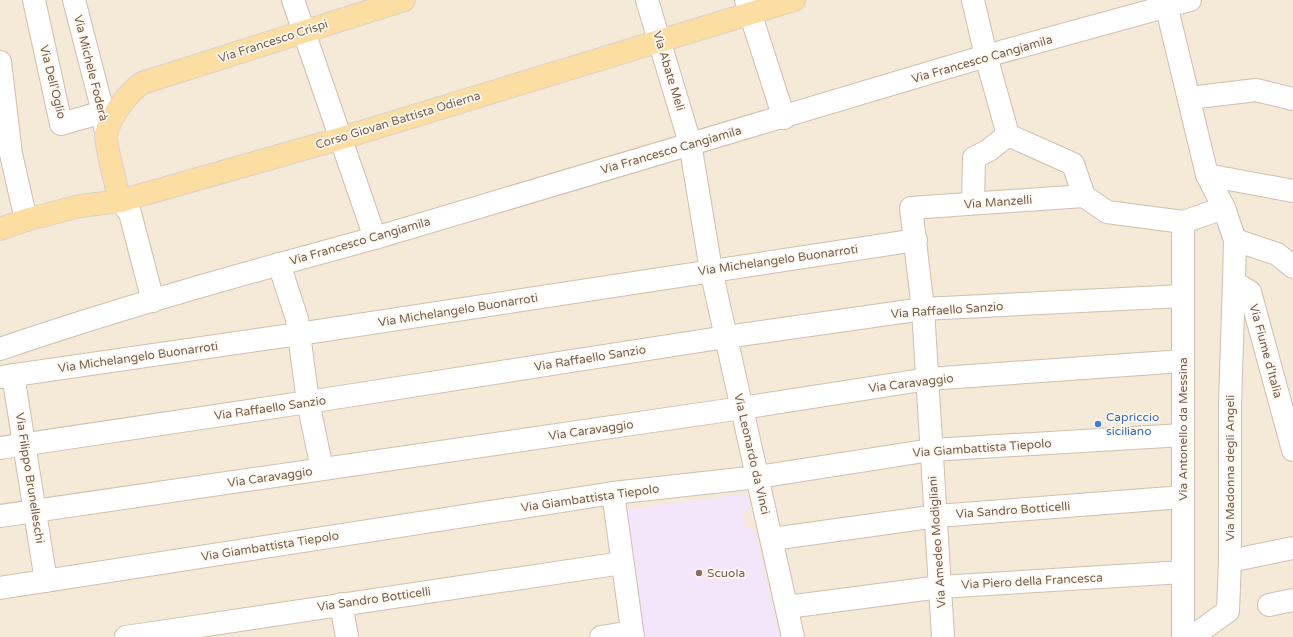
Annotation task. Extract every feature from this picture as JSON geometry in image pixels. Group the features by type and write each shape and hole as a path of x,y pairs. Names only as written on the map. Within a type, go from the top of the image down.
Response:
{"main road":[{"name":"Via Francesco Crispi","path":"106,135 112,120 126,98 142,83 404,0"},
{"name":"Corso Giovan Battista Odierna","path":"0,229 26,220 80,206 120,201 342,138 660,41 748,7 794,0"},
{"path":"106,135 120,201"}],"street":[{"name":"Via Dell'Oglio","path":"34,0 61,124 104,112"},
{"name":"Via Michele Foderà","path":"74,0 104,112 106,135"},
{"path":"293,0 342,138 375,238"},
{"name":"Via Abate Meli","path":"646,0 660,41 690,143 711,270"},
{"path":"973,0 986,56 1008,135"},
{"name":"Via Francesco Cangiamila","path":"0,349 86,320 375,238 690,143 784,118 1166,3 1190,0"},
{"path":"1166,3 1190,98 1207,175 1224,208 1235,240 1234,282"},
{"path":"748,7 784,118"},
{"path":"0,62 6,156 26,220"},
{"path":"1190,98 1256,90 1293,99"},
{"path":"1008,135 1073,164 1084,196 1107,212 1183,222 1224,208"},
{"path":"973,204 974,158 989,150 1008,135"},
{"path":"1207,175 1293,191"},
{"name":"Via Manzelli","path":"911,208 1084,196"},
{"path":"120,201 130,213 153,301"},
{"name":"Via Amedeo Modigliani","path":"911,208 924,310 943,637"},
{"name":"Via Antonello da Messina","path":"1183,222 1183,637"},
{"name":"Via Michelangelo Buonarroti","path":"7,376 299,334 711,270 916,240"},
{"path":"1235,240 1289,258"},
{"path":"279,264 297,319 308,402 322,470"},
{"name":"Via Leonardo da Vinci","path":"711,270 793,637"},
{"name":"Via Fiume d'Italia","path":"1234,282 1250,292 1293,450"},
{"name":"Via Madonna degli Angeli","path":"1192,637 1228,611 1230,561 1230,404 1234,282"},
{"name":"Via Raffaello Sanzio","path":"0,448 726,337 924,310 1183,296"},
{"name":"Via Caravaggio","path":"0,516 742,408 928,379 1183,361"},
{"name":"Via Filippo Brunelleschi","path":"7,376 24,444 46,581"},
{"name":"Via Giambattista Tiepolo","path":"0,588 613,493 758,477 931,450 1183,435"},
{"path":"601,637 633,634 613,493"},
{"name":"Via Sandro Botticelli","path":"772,539 937,516 1183,498"},
{"path":"1230,561 1293,548"},
{"name":"Via Sandro Botticelli","path":"126,637 622,563"},
{"name":"Via Piero della Francesca","path":"787,606 940,587 1183,572"},
{"path":"1269,605 1293,600"},
{"path":"341,604 347,637"}],"shaded area":[{"path":"0,0 1293,0 1293,637 0,637"},
{"name":"Scuola","path":"742,494 748,497 750,506 743,514 746,525 756,532 779,637 642,637 624,516 628,509"}],"place":[{"name":"Capriccio siciliano","path":"1098,424"},
{"name":"Scuola","path":"699,573"}]}
